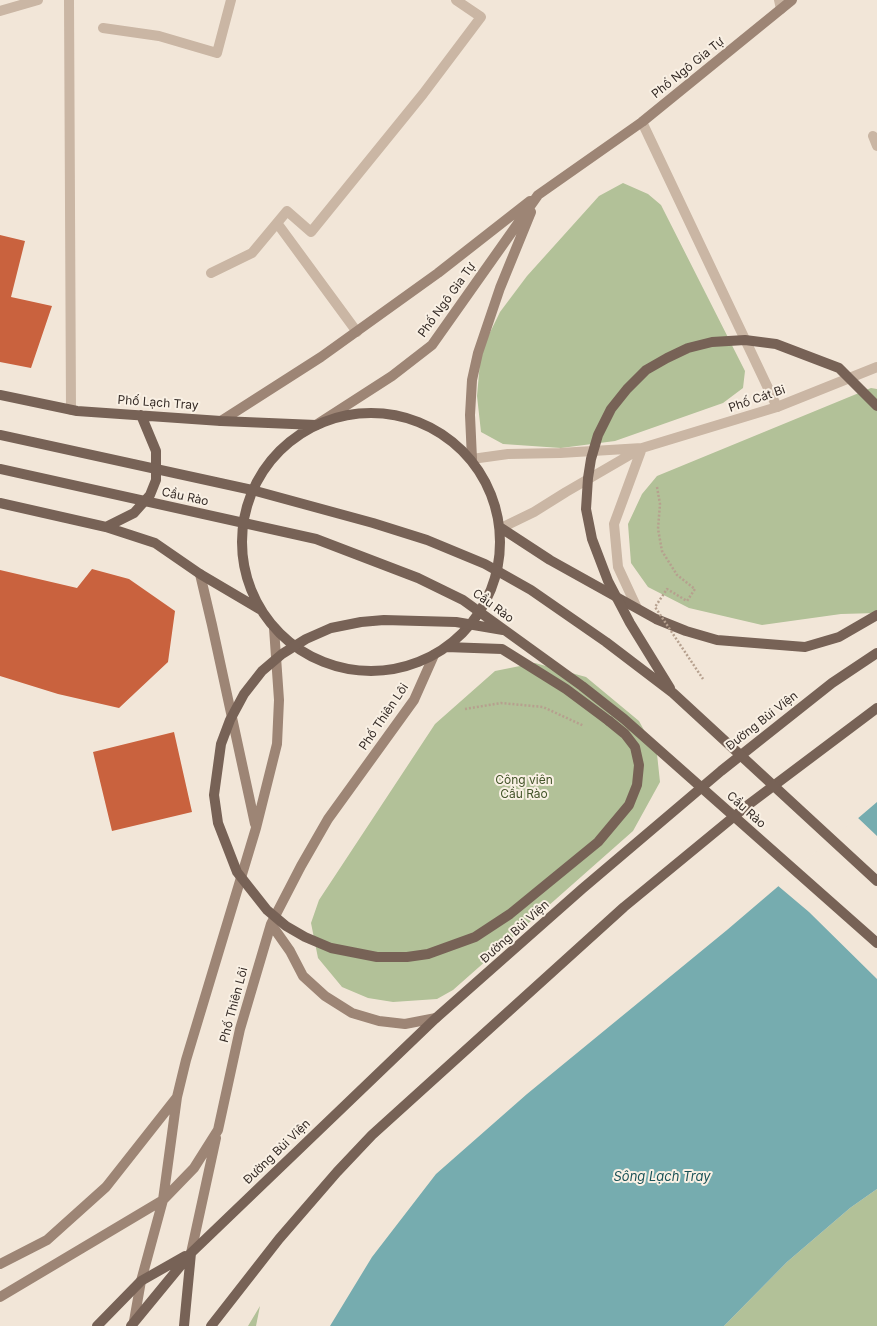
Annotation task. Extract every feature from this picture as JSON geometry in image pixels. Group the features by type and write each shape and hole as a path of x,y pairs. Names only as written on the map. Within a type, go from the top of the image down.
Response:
{"main road":[{"name":"Phố Ngô Gia Tự","path":"316,425 392,376 432,345 538,195 642,122 780,5 792,0"},
{"path":"221,421 321,357 438,273 538,195"},
{"path":"472,459 470,415 472,380 478,353 500,288 538,195"},
{"path":"673,693 630,623 608,581 592,539 586,509 588,478 598,435 611,409 627,389 646,370 667,358 688,348 712,342 745,340 776,344 839,368 877,406"},
{"name":"Phố Lạch Tray","path":"0,395 71,410 221,421 316,425"},
{"path":"357,413 400,415 439,431 472,459 491,491 501,528 499,562 490,595 471,624 446,648 434,655 402,668 367,672 332,666 301,651 274,628 261,610 251,590 242,552 245,513 260,477 284,447 316,425 357,413"},
{"path":"106,526 134,513 150,495 156,480 156,451 141,415"},
{"name":"Cầu Rào","path":"0,435 252,490 373,523 427,540 485,564 531,590 606,642 673,693 877,881"},
{"name":"Cầu Rào","path":"0,469 316,539 418,578 463,600 582,686 624,719 877,943"},
{"path":"0,503 106,526 155,544 200,574 261,610"},
{"path":"501,528 574,574 656,619 686,631 717,640 805,647 839,637 877,615"},
{"path":"200,574 256,828"},
{"path":"446,648 502,649 566,689 625,734 635,747 639,765 637,785 629,805 598,842 510,914 475,937 428,954 407,957 377,957 331,948 305,937 286,926 272,914 237,872 218,823 214,795 222,744 230,720 244,694 262,671 282,654 306,639 331,628 361,622 384,620 456,622 503,630"},
{"path":"133,1324 141,1281 162,1200 177,1098 186,1060 256,828 277,744 279,700 274,628"},
{"name":"Đường Bùi Viện","path":"133,1324 191,1253 436,1018 582,889 721,771 832,683 877,653"},
{"name":"Phố Thiên Lôi","path":"0,1297 162,1200 194,1168 218,1130 240,1029 271,924 301,866 328,819 414,700 434,655"},
{"path":"210,1326 279,1238 372,1135 624,907 748,805 877,708"},
{"path":"271,924 290,951 304,976 324,996 352,1013 379,1021 405,1024 436,1018"},
{"path":"0,1264 47,1240 106,1187 177,1098"},
{"path":"184,1326 191,1253 218,1130"},
{"name":"Đường Bùi Viện","path":"97,1326 141,1281 191,1253"}],"street":[{"path":"0,11 38,0"},
{"path":"69,0 71,410"},
{"path":"103,28 159,36 217,53 231,0"},
{"path":"210,273 252,253 287,210 311,232 423,94 481,17 456,0"},
{"path":"642,122 777,407"},
{"path":"277,223 356,332"},
{"name":"Phố Cát Bi","path":"501,528 534,512 642,448 777,407 877,367"},
{"path":"637,608 618,567 614,524 642,448"},
{"name":"Phố Cát Bi","path":"472,459 508,454 560,453 642,448"}],"path":[{"path":"658,487 660,504 658,529 662,551 677,575 695,589 687,601 667,589 655,607 703,680"},
{"path":"465,709 501,703 543,707 588,728"}],"green space":[{"path":"623,183 648,194 661,205 745,371 743,388 723,403 615,441 561,448 503,444 481,432 477,396 481,351 500,312 527,276 599,196"},
{"path":"871,388 877,389 877,613 841,614 762,625 689,608 648,587 631,563 628,524 642,494 657,476"},
{"name":"Công viên Cầu Rào","path":"535,663 586,677 639,721 657,754 660,782 633,831 453,990 437,999 393,1002 368,998 342,987 318,958 311,923 319,900 435,724 495,671"},
{"path":"877,1189 877,1326 724,1326 787,1262 850,1208"},
{"path":"260,1306 256,1326 248,1326"}],"water":[{"name":"Sông Lạch Tray","path":"877,802 877,1189 850,1208 787,1262 724,1326 330,1326 372,1257 436,1174 527,1094 727,930"}],"pier":[{"path":"857,817 877,836 877,979 809,912 777,885"}],"building":[{"path":"0,235 25,241 11,297 52,306 31,368 0,362"},
{"path":"92,569 129,579 175,611 168,662 119,708 58,694 0,676 0,570 77,588"},
{"path":"174,732 192,812 112,831 93,752"}]}
